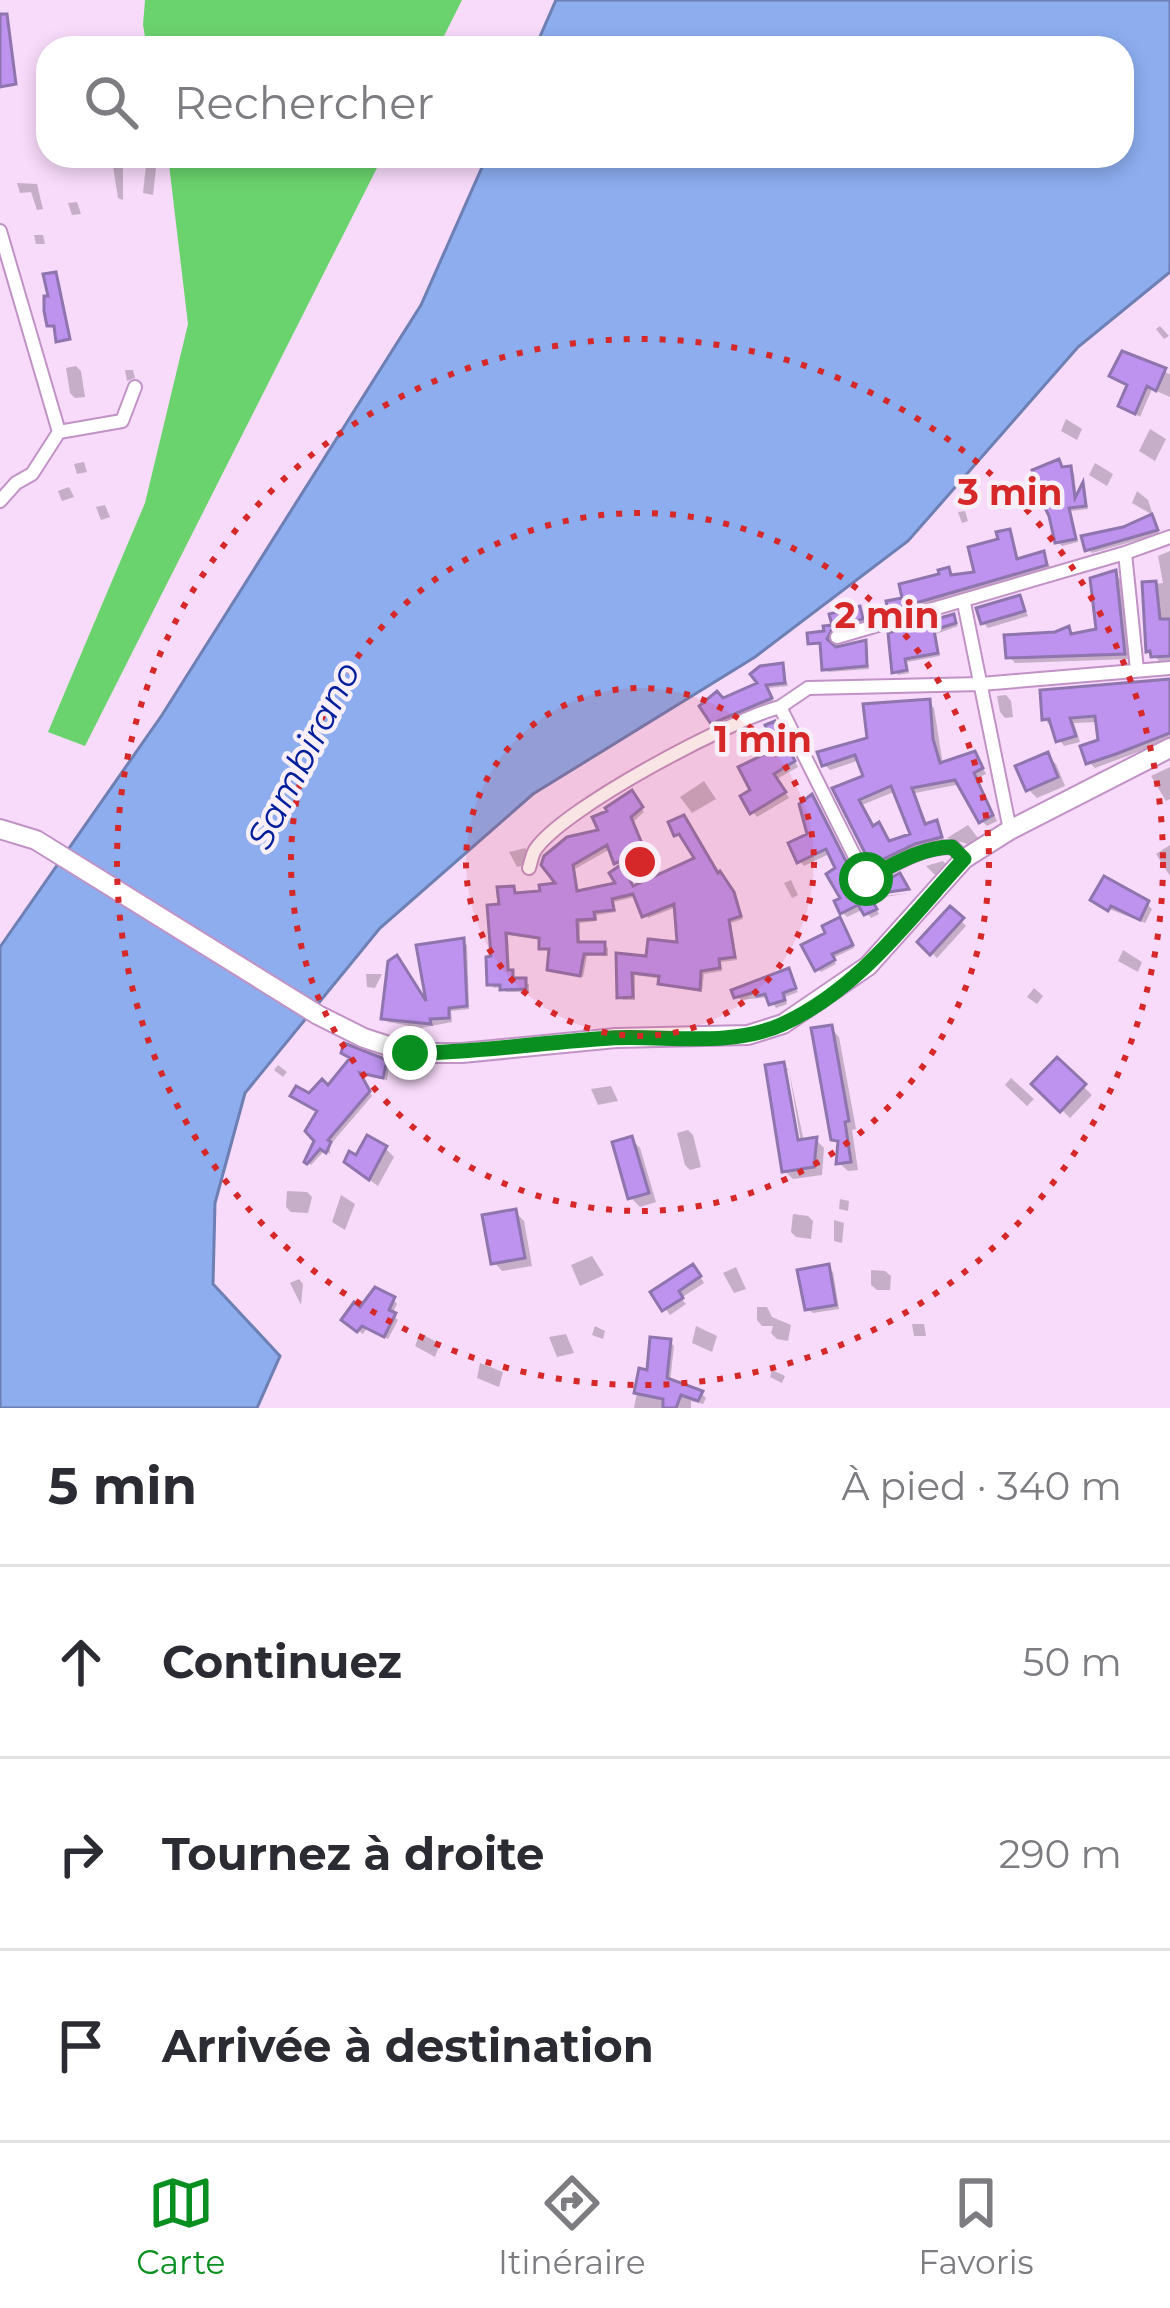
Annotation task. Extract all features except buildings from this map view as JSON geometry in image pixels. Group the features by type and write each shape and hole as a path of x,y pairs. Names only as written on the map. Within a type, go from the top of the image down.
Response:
{"main road":[{"path":"0,829 36,840 344,1030 410,1053 462,1053 616,1038 748,1036 783,1024 868,965 964,859 1010,830 1170,748"}],"street":[{"path":"0,231 59,432"},
{"path":"0,501 32,474 59,432 122,421 135,387"},
{"path":"837,638 1170,537"},
{"path":"1125,554 1137,670"},
{"path":"964,603 1010,830"},
{"path":"529,868 536,850 570,818 665,759 749,715 780,706 808,688 981,684 1170,668"},
{"path":"780,706 866,879 944,846 964,859"}],"green space":[{"path":"145,0 462,0 444,36 145,36"},
{"path":"169,168 377,168 85,746 48,732 145,503 188,324"}],"water":[{"name":"Sambirano","path":"556,0 1170,0 1170,272 1078,347 908,541 755,657 533,794 380,928 245,1093 215,1203 213,1284 280,1356 257,1408 0,1408 0,947 162,715 421,305 482,168 1134,168 1134,36 540,36"}],"route":[{"path":"410,1053 462,1053 616,1038 748,1036 783,1024 868,965 964,859 944,846 866,879"}]}
